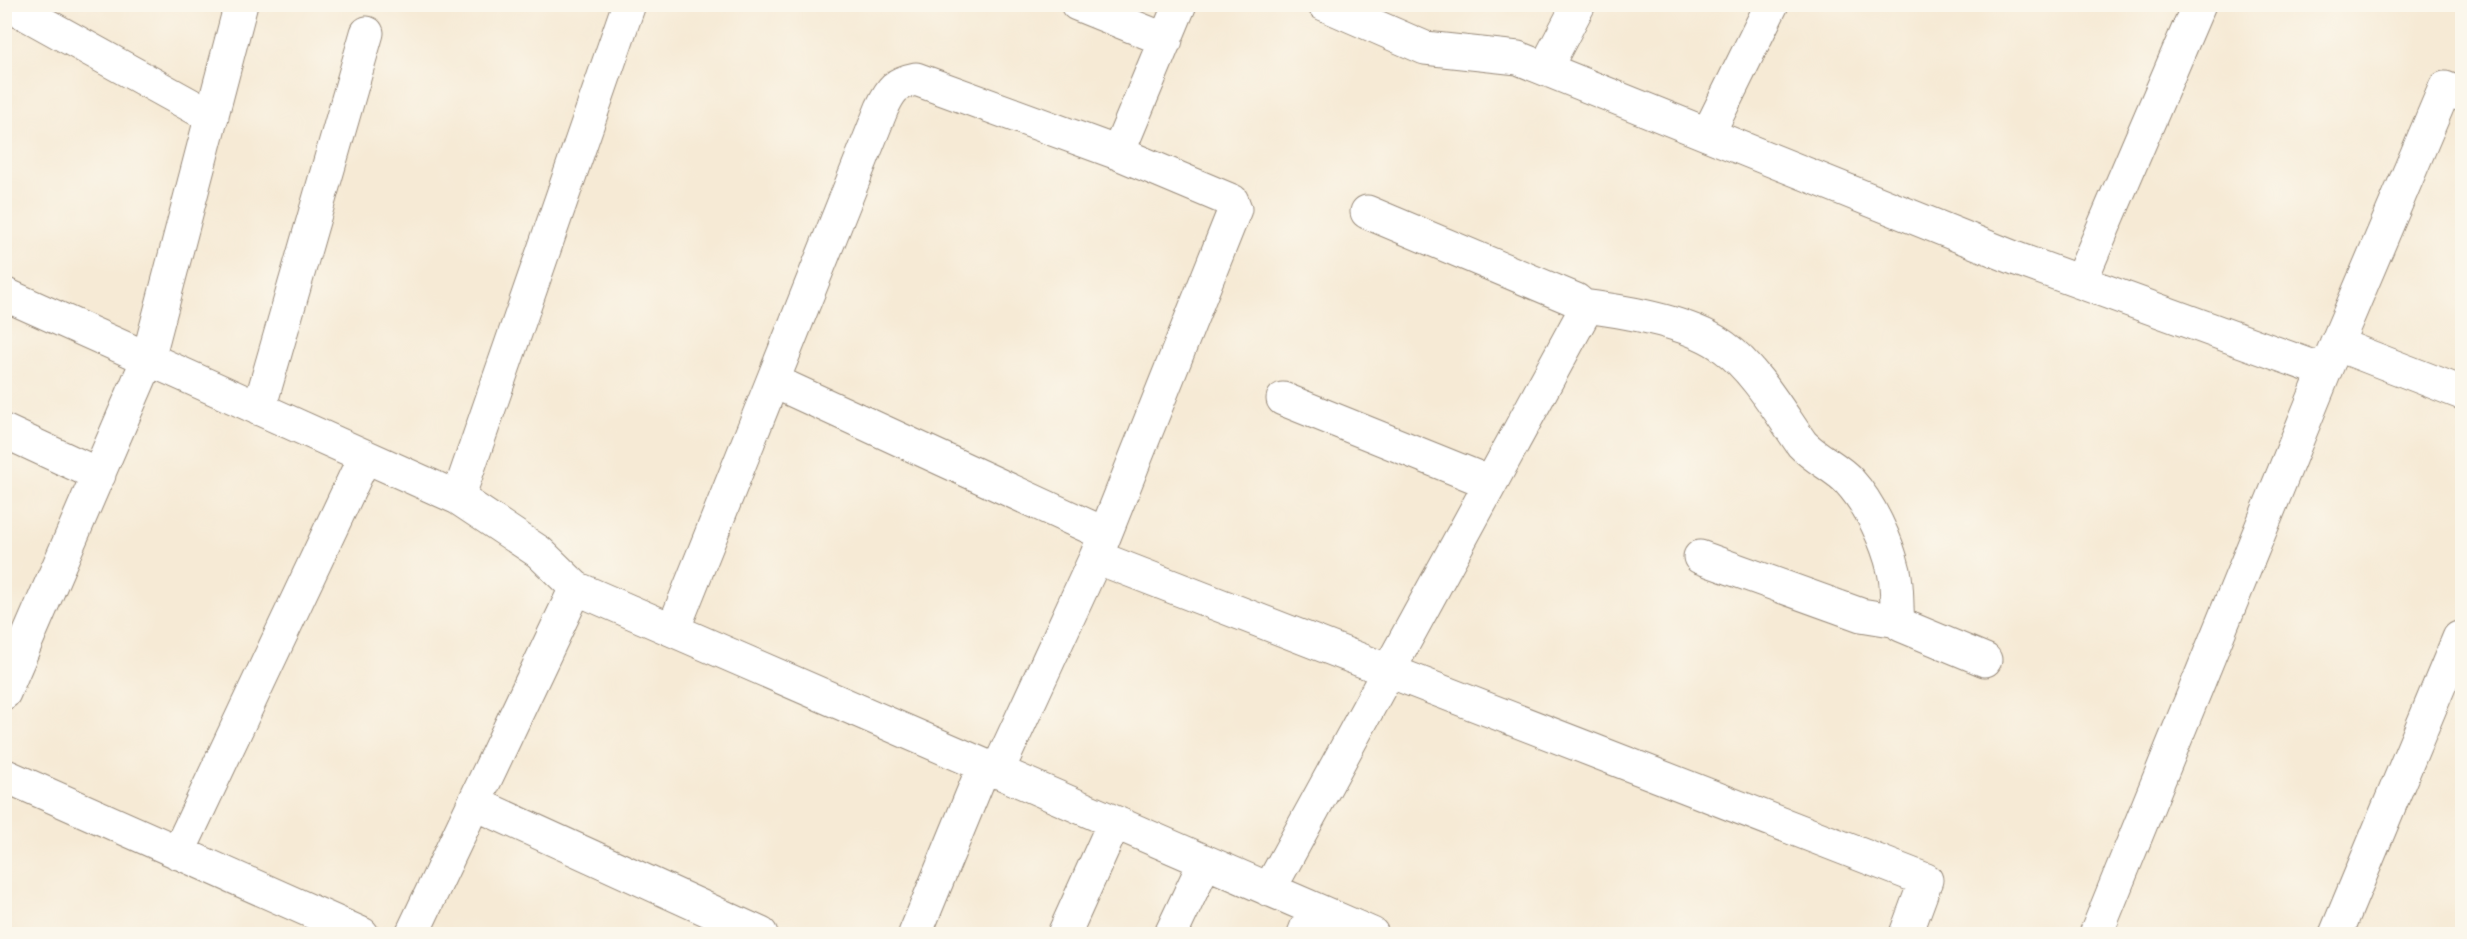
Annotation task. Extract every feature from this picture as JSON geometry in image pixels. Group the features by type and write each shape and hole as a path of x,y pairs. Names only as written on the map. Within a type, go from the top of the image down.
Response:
{"street":[{"path":"8,4 212,117"},
{"path":"4,693 148,359 241,4"},
{"path":"458,498 629,4"},
{"path":"1077,4 1166,40"},
{"path":"1118,153 1180,4"},
{"path":"1545,69 1579,4"},
{"path":"1708,134 1772,4"},
{"path":"2080,282 2199,4"},
{"path":"1327,5 1425,48 1518,58 2017,259 2080,282 2331,358 2463,393"},
{"path":"259,409 367,33"},
{"path":"673,630 882,108 889,92 901,82 916,80 1118,153 1232,201 1235,209 1101,545 990,769 915,934"},
{"path":"2096,934 2331,358 2445,88 2463,94"},
{"path":"1367,212 1576,300 1583,306 1631,312 1702,334 1724,346 1747,369 1802,444 1812,455 1848,479 1861,497 1888,550 1894,573 1898,621 1901,626 1985,660"},
{"path":"4,294 458,498 539,552 576,588 1269,890 1309,922 1372,934"},
{"path":"1269,890 1583,314 1583,306"},
{"path":"773,381 1101,545 1389,671 1926,880 1906,934"},
{"path":"1283,399 1491,483"},
{"path":"4,431 99,475"},
{"path":"178,853 365,456"},
{"path":"1700,557 1862,615 1898,621"},
{"path":"412,934 576,588"},
{"path":"2336,934 2459,638 2463,640"},
{"path":"4,775 362,934"},
{"path":"474,803 761,934"},
{"path":"1064,934 1114,823"},
{"path":"1172,934 1204,862"}]}
